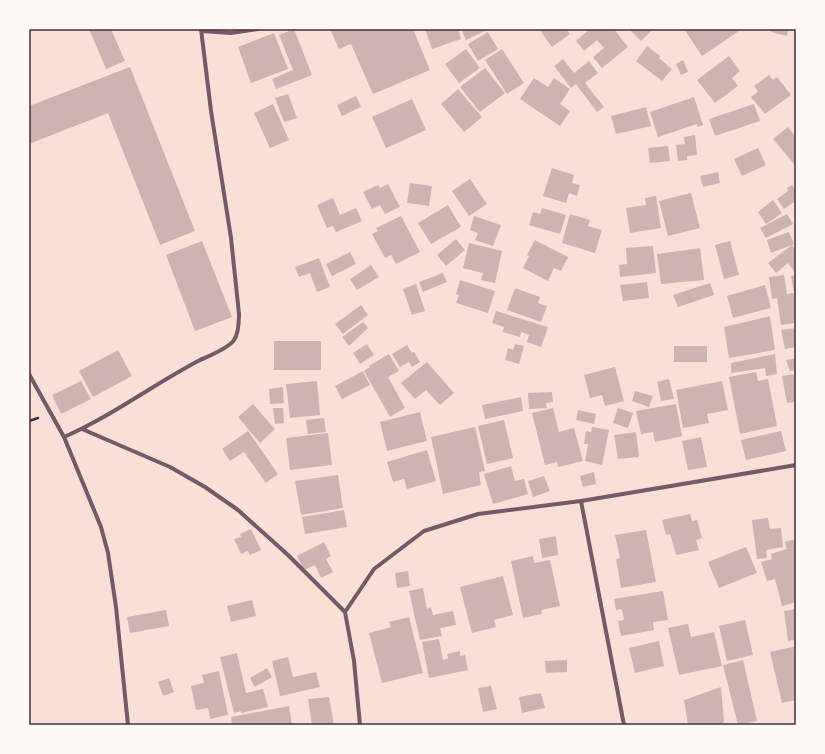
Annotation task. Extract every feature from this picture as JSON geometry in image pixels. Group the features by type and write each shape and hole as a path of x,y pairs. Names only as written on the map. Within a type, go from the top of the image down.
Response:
{"street":[{"path":"64,437 82,429 148,389 219,351 233,342 236,336 239,323 239,314 231,238 211,111 201,30 231,33 258,29"},
{"path":"29,374 64,437 101,527 108,553 116,606 128,725"},
{"path":"82,429 170,467 205,487 238,510 288,555 345,612 354,661 360,725"},
{"path":"345,612 374,569 424,531 478,514 581,501 796,465"},
{"path":"581,501 624,725"}],"building":[{"path":"89,29 111,29 125,61 106,69"},
{"path":"294,29 312,75 276,89 272,79 293,70 279,35"},
{"path":"330,29 413,29 430,70 373,94 351,44 339,49"},
{"path":"425,29 458,29 461,39 432,49"},
{"path":"461,29 487,29 487,30 466,40"},
{"path":"539,29 566,29 570,34 552,47"},
{"path":"590,29 614,29 628,47 602,68 593,57 604,48 597,40 584,51 576,41"},
{"path":"629,29 653,29 641,41"},
{"path":"684,29 742,29 702,56"},
{"path":"772,29 788,29 787,36 771,32"},
{"path":"488,32 498,49 478,61 468,44"},
{"path":"274,33 288,69 251,83 238,47"},
{"path":"647,46 660,56 659,58 672,69 662,81 636,61"},
{"path":"466,49 480,68 459,83 445,64"},
{"path":"502,49 524,83 507,94 485,60"},
{"path":"729,56 740,71 732,78 738,86 715,103 697,80"},
{"path":"563,59 574,73 589,61 598,73 585,83 604,107 597,112 576,84 571,88 554,66"},
{"path":"683,60 688,72 681,75 676,64"},
{"path":"130,67 195,231 160,245 108,113 29,144 29,106"},
{"path":"485,68 505,93 480,112 460,87"},
{"path":"769,75 773,80 777,77 791,95 765,114 751,97 758,92 754,86"},
{"path":"534,78 548,87 554,78 570,89 560,104 570,111 560,126 520,99"},
{"path":"458,89 482,117 464,132 441,104"},
{"path":"288,94 297,118 284,122 275,98"},
{"path":"356,96 361,107 342,116 337,105"},
{"path":"694,97 703,125 698,127 697,124 658,137 650,112"},
{"path":"412,99 426,130 386,148 372,117"},
{"path":"273,104 289,140 270,148 254,113"},
{"path":"754,104 760,121 715,136 709,119"},
{"path":"646,107 651,126 616,134 611,116"},
{"path":"788,127 796,137 796,162 794,164 773,139"},
{"path":"695,135 697,155 687,156 687,160 678,161 676,145 685,144 684,137"},
{"path":"668,146 670,161 650,163 648,148"},
{"path":"758,148 766,165 742,176 734,159"},
{"path":"552,168 574,175 572,183 580,185 577,196 569,193 566,203 543,196"},
{"path":"718,172 720,183 703,187 700,176"},
{"path":"470,179 487,204 469,216 452,191"},
{"path":"410,183 432,186 429,206 407,203"},
{"path":"388,184 400,207 385,214 380,205 372,209 363,192 378,185 380,188"},
{"path":"792,185 796,190 796,204 794,202 784,209 777,199 788,191 787,188"},
{"path":"691,193 700,228 668,236 659,201"},
{"path":"656,196 661,228 630,233 626,208 646,205 645,198"},
{"path":"333,198 340,215 356,208 362,221 336,232 333,226 327,228 317,205"},
{"path":"773,200 782,213 766,224 758,212"},
{"path":"448,205 461,227 431,244 418,223"},
{"path":"542,208 566,215 560,234 529,225 533,212 540,214"},
{"path":"570,214 590,220 588,226 602,230 595,253 562,243"},
{"path":"787,214 793,224 766,238 760,228"},
{"path":"401,216 420,252 396,264 391,255 385,258 372,234 378,231 376,228"},
{"path":"474,216 501,225 493,246 475,240 478,233 470,230"},
{"path":"789,232 794,244 771,253 767,240"},
{"path":"456,239 465,250 446,266 437,255"},
{"path":"535,240 568,257 561,271 554,268 548,281 523,268 529,256 527,255"},
{"path":"202,241 232,317 195,331 166,255"},
{"path":"730,241 739,275 724,279 715,245"},
{"path":"469,243 502,251 495,283 481,280 483,273 463,268"},
{"path":"792,245 796,251 796,269 794,271 788,263 776,273 768,263"},
{"path":"653,246 656,273 620,277 619,265 627,264 626,248"},
{"path":"700,248 704,280 661,284 657,254"},
{"path":"350,252 356,264 332,276 326,264"},
{"path":"319,258 330,287 317,292 310,273 299,277 295,267"},
{"path":"371,265 379,277 357,290 350,279"},
{"path":"443,273 447,282 423,292 419,282"},
{"path":"784,275 787,294 794,293 791,276 796,275 796,323 781,325 777,298 772,299 769,277"},
{"path":"460,280 495,291 488,313 456,303 459,295 456,294"},
{"path":"647,282 649,298 623,301 620,285"},
{"path":"710,283 714,295 678,307 673,295"},
{"path":"416,284 425,311 412,315 403,289"},
{"path":"765,285 771,308 733,318 727,296"},
{"path":"515,288 540,297 538,303 547,306 541,322 507,310"},
{"path":"361,305 368,315 343,334 335,324"},
{"path":"496,311 548,327 541,347 527,342 529,335 521,332 520,337 503,332 504,327 492,323"},
{"path":"770,316 775,350 729,358 724,327"},
{"path":"363,322 368,328 349,346 342,337"},
{"path":"796,328 796,347 785,349 781,330"},
{"path":"274,341 321,341 321,370 274,370"},
{"path":"367,344 374,355 360,364 353,353"},
{"path":"515,344 524,346 519,364 505,360 508,348 513,350"},
{"path":"407,345 412,353 414,352 420,362 412,367 409,362 400,367 392,354"},
{"path":"674,346 707,346 707,362 674,362"},
{"path":"118,350 132,376 93,397 79,371"},
{"path":"389,354 399,371 388,377 405,408 390,417 364,371 370,367 369,366"},
{"path":"775,354 777,374 766,376 765,368 731,373 731,363"},
{"path":"796,358 796,370 790,371 786,360"},
{"path":"427,362 454,393 440,405 426,390 415,399 401,383"},
{"path":"615,367 624,401 605,406 602,395 590,398 584,375"},
{"path":"363,371 370,385 342,399 335,386"},
{"path":"756,372 758,381 768,379 777,426 740,434 729,377"},
{"path":"796,374 796,402 787,403 782,376"},
{"path":"669,379 674,399 661,401 657,382"},
{"path":"81,381 91,399 61,414 52,395"},
{"path":"317,381 320,415 290,418 286,384"},
{"path":"722,381 728,410 707,414 709,423 683,428 676,390"},
{"path":"283,387 284,403 270,404 269,389"},
{"path":"635,391 653,396 649,407 632,401"},
{"path":"552,392 553,402 546,403 547,408 529,409 528,393"},
{"path":"521,397 523,411 485,419 482,405"},
{"path":"253,404 275,429 260,443 238,417"},
{"path":"676,404 682,436 655,442 653,432 641,434 636,411"},
{"path":"273,408 283,408 284,423 275,424"},
{"path":"553,408 559,432 574,428 583,461 558,467 557,462 545,465 532,413"},
{"path":"618,408 633,413 628,428 613,423"},
{"path":"578,410 596,414 594,424 576,420"},
{"path":"420,412 427,441 387,451 380,422"},
{"path":"324,418 326,432 308,434 306,420"},
{"path":"504,420 513,458 487,464 478,426"},
{"path":"475,427 485,471 479,472 481,485 443,494 431,437"},
{"path":"592,427 609,430 602,465 585,461 588,444 584,444 586,431 591,432"},
{"path":"248,431 278,474 266,483 244,452 230,461 222,449"},
{"path":"781,431 786,451 746,460 741,440"},
{"path":"636,432 639,457 618,459 614,435"},
{"path":"328,433 332,465 290,470 286,438"},
{"path":"701,437 707,467 688,470 682,441"},
{"path":"427,450 436,481 407,489 404,479 393,482 387,462"},
{"path":"511,466 515,481 524,479 528,494 493,504 484,474"},
{"path":"594,472 596,484 583,487 580,476"},
{"path":"338,475 343,508 301,515 295,481"},
{"path":"544,476 550,491 533,497 528,481"},
{"path":"344,510 347,527 305,534 302,517"},
{"path":"690,514 692,521 697,520 702,538 696,540 699,550 676,555 670,534 666,535 662,520"},
{"path":"768,518 770,529 781,528 783,547 766,550 767,558 757,559 752,520"},
{"path":"251,529 261,550 250,555 248,551 241,554 234,539 241,537 240,534"},
{"path":"646,530 656,582 621,588 616,559 620,558 615,535"},
{"path":"556,536 558,555 542,558 539,539"},
{"path":"796,539 796,602 782,606 775,579 767,581 761,562 772,559 771,554 787,549 785,542"},
{"path":"324,542 331,556 326,559 333,572 321,578 315,565 304,570 297,556"},
{"path":"746,547 757,573 719,588 708,562"},
{"path":"533,556 534,563 550,560 560,606 541,610 542,614 523,618 511,561"},
{"path":"408,571 410,586 397,588 395,573"},
{"path":"503,576 513,615 494,620 496,627 472,633 460,587"},
{"path":"423,588 427,609 431,607 433,615 453,611 456,625 440,628 442,636 420,640 409,591"},
{"path":"663,591 668,620 653,622 654,630 621,636 618,621 624,620 622,609 616,610 614,599"},
{"path":"252,600 256,616 231,622 227,606"},
{"path":"796,609 796,640 788,641 784,611"},
{"path":"166,610 169,626 130,633 127,617"},
{"path":"409,617 423,673 382,683 369,633 391,627 389,622"},
{"path":"745,620 753,655 727,661 719,626"},
{"path":"688,624 691,637 714,632 722,666 679,675 668,628"},
{"path":"439,639 443,660 448,658 447,654 460,651 460,656 465,655 468,670 429,678 422,642"},
{"path":"659,641 664,666 635,673 629,648"},
{"path":"796,646 796,652 794,653 796,663 796,700 782,703 770,652"},
{"path":"237,653 246,693 263,689 268,707 241,713 241,711 234,713 220,657"},
{"path":"288,657 293,677 316,672 320,687 280,696 272,661"},
{"path":"567,660 567,672 546,673 545,661"},
{"path":"743,660 757,721 738,725 723,665"},
{"path":"267,668 272,677 255,687 250,678"},
{"path":"219,671 228,715 210,719 208,708 196,710 191,686 204,683 202,675"},
{"path":"169,678 174,692 163,696 158,682"},
{"path":"491,686 497,709 483,712 478,688"},
{"path":"721,687 724,722 717,725 688,725 684,700"},
{"path":"541,693 545,708 522,713 519,697"},
{"path":"329,697 334,725 312,725 308,699"},
{"path":"289,706 292,725 232,725 231,717"}]}
